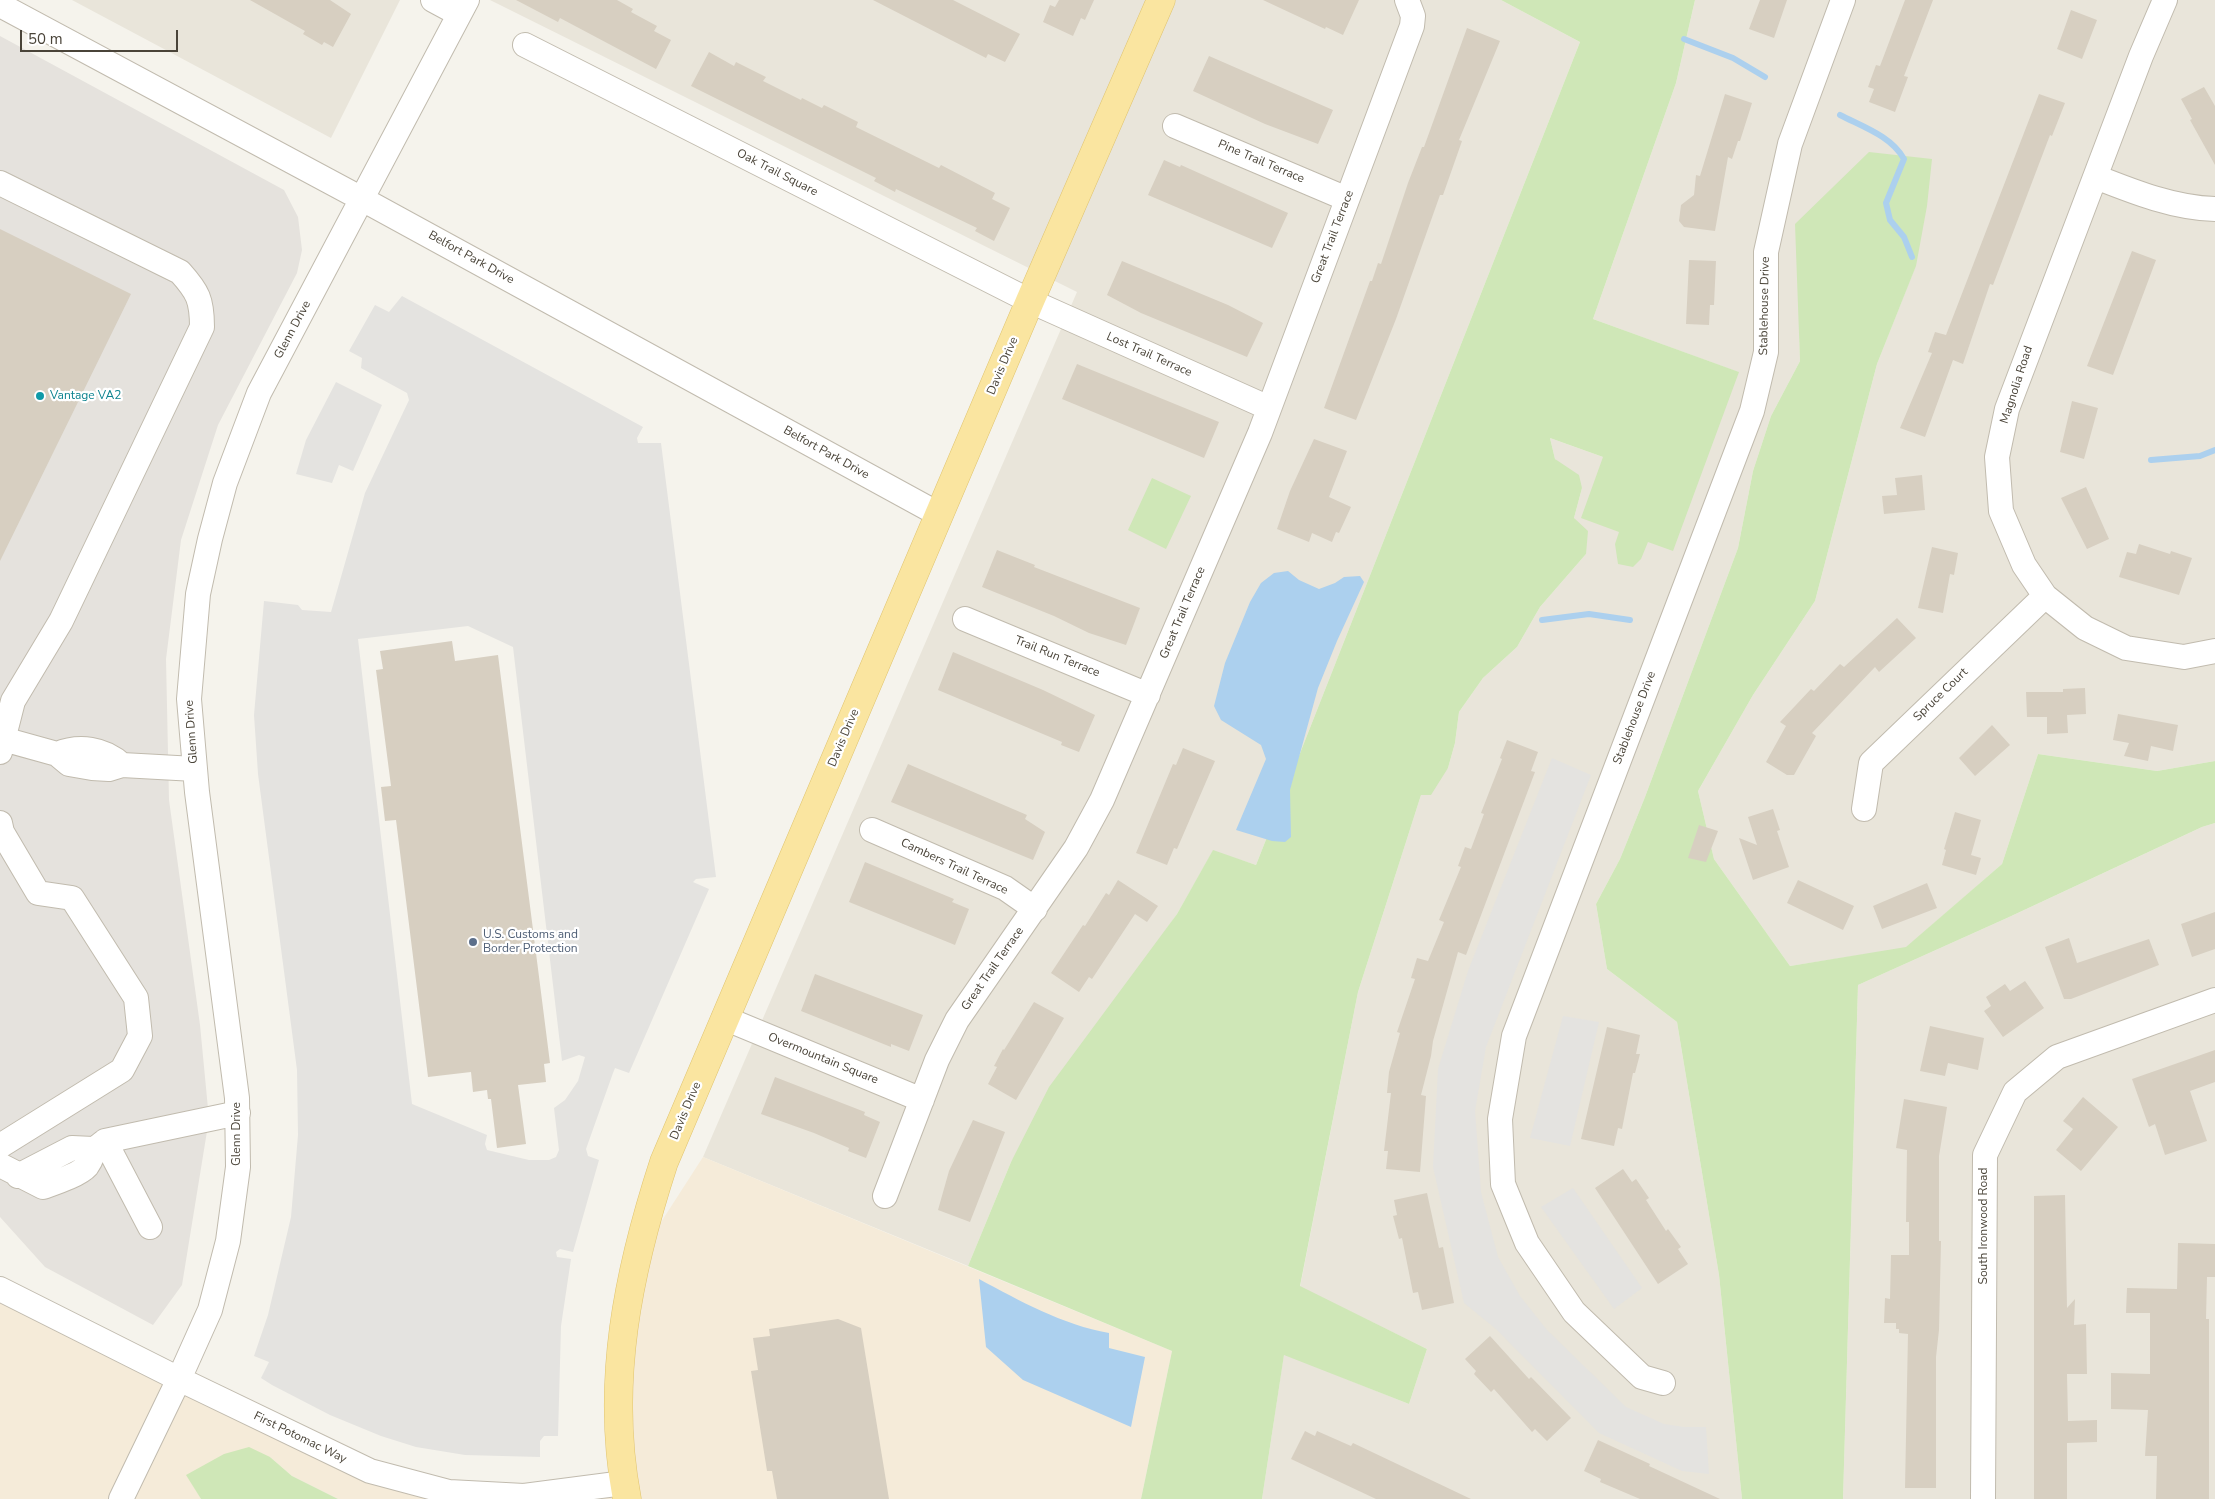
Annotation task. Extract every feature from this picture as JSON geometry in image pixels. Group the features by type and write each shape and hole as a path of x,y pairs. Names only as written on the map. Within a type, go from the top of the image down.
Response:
{"main road":[{"name":"Davis Drive","path":"626,1491 620,1440 620,1356 629,1288 643,1226 664,1162 1030,301 1161,0"}],"street":[{"path":"433,0 463,7"},
{"name":"Great Trail Terrace","path":"884,1196 937,1060 958,1020 1076,848 1102,800 1148,695 1269,408 1348,199 1412,26 1413,16 1407,0"},
{"name":"Stablehouse Drive","path":"1663,1383 1642,1377 1574,1312 1527,1243 1503,1184 1500,1119 1514,1036 1520,1018 1752,411 1766,352 1766,252 1790,144 1843,0"},
{"name":"Magnolia Road","path":"2165,0 2141,56 2007,409 1997,457 2001,511 2024,565 2045,596 2085,628 2126,648 2184,657 2215,651"},
{"name":"Belfort Park Drive","path":"0,5 362,199 940,515"},
{"name":"Glenn Drive","path":"121,1499 210,1310 228,1241 238,1167 238,1113 195,769 190,699 198,594 225,483 259,393 463,7"},
{"name":"Oak Trail Square","path":"525,45 1030,301"},
{"name":"Pine Trail Terrace","path":"1175,126 1348,199"},
{"path":"2096,177 2162,201 2215,210"},
{"path":"0,183 180,272 197,290 202,307 202,326 61,621 6,698 1,746 57,754 71,748 87,749 112,756 122,765 195,769"},
{"name":"Lost Trail Terrace","path":"1030,301 1269,408"},
{"name":"Spruce Court","path":"1864,809 1871,763 2045,596"},
{"name":"Trail Run Terrace","path":"965,619 1148,695"},
{"path":"0,823 2,832 38,893 72,898 136,998 140,1036 122,1070 0,1146"},
{"name":"Cambers Trail Terrace","path":"872,830 1005,888 1035,908"},
{"name":"South Ironwood Road","path":"1983,1499 1985,1155 2015,1092 2057,1057 2215,1000"},
{"name":"Overmountain Square","path":"724,1018 922,1100"},
{"path":"9,1170 43,1187 59,1182 87,1166 99,1145 238,1113"},
{"path":"99,1145 150,1227"},
{"name":"First Potomac Way","path":"0,1289 179,1379 370,1471 450,1492 524,1496 626,1491"}],"shaded area":[{"path":"72,0 400,0 331,138"},
{"path":"490,0 1501,0 1580,42 1256,865 1213,851 1177,914 1011,1162 968,1266 703,1157 1077,292"},
{"path":"1695,0 2215,0 2215,761 2157,771 2038,754 2002,864 1906,948 1790,966 1714,859 1698,791 1753,695 1815,601 1877,364 1916,265 1799,317 1800,361 1771,416 1753,471 1738,548 1645,797 1620,859 1596,904 1607,969 1677,1022 1719,1275 1742,1499 1262,1499 1284,1354 1409,1404 1427,1349 1300,1287 1358,992 1421,795 1448,768 1455,743 1459,712 1483,678 1517,647 1540,607 1586,554 1574,518 1582,488 1555,459 1550,438 1603,457 1738,372 1593,319 1676,83"},
{"path":"0,36 284,190 298,217 302,250 297,273 218,425 181,540 166,659 169,800 200,1025 209,1119 182,1285 153,1325 45,1267 0,1217"},
{"path":"402,296 643,427 637,438 638,443 661,443 716,877 696,879 693,882 709,889 629,1073 615,1068 586,1149 588,1156 599,1160 573,1252 560,1249 556,1252 557,1257 571,1259 561,1326 558,1436 544,1436 540,1441 540,1457 465,1455 416,1447 381,1436 330,1415 272,1385 261,1378 269,1362 254,1356 268,1315 291,1217 298,1135 297,1070 258,774 254,715 264,601 298,605 302,610 331,612 365,493 409,400 407,393 361,368 362,358 349,351 375,305 389,312","holes":["468,626 513,647 562,1061 579,1055 585,1057 578,1081 565,1100 554,1108 559,1150 556,1157 549,1160 529,1160 487,1150 485,1144 487,1135 412,1104 358,639"]},
{"path":"336,382 382,405 353,471 339,465 332,483 296,474 306,440"},
{"path":"1552,758 1591,775 1486,1047 1475,1111 1481,1192 1498,1257 1520,1296 1547,1330 1626,1407 1664,1424 1684,1427 1706,1427 1709,1474 1682,1471 1599,1433 1496,1329 1464,1303 1433,1167 1438,1069 1468,971"},
{"path":"2215,823 2215,1499 1843,1499 1858,985 2202,827"},
{"path":"1563,1016 1599,1022 1570,1146 1530,1138"},
{"path":"703,1157 1172,1351 1141,1499 636,1499 632,1468 632,1389 638,1314 654,1233"},
{"path":"1573,1188 1642,1288 1614,1309 1541,1207"},
{"path":"0,1289 179,1379 449,1492 624,1483 627,1499 338,1499 292,1476 270,1457 187,1475 201,1499 0,1499"}],"green space":[{"path":"1501,0 1695,0 1676,83 1593,319 1739,372 1673,551 1648,542 1641,559 1633,567 1618,564 1615,544 1619,532 1581,518 1603,457 1550,438 1555,459 1579,475 1582,488 1574,518 1588,531 1586,554 1540,607 1517,647 1483,678 1459,712 1455,743 1448,768 1431,795 1421,795 1358,992 1300,1286 1427,1349 1409,1404 1284,1355 1262,1499 1141,1499 1172,1351 968,1266 1011,1162 1049,1087 1177,914 1213,850 1256,865 1580,42"},
{"path":"1869,152 1932,159 1927,206 1916,266 1877,364 1815,601 1753,695 1698,791 1714,859 1790,966 1906,947 2002,864 2038,754 2157,771 2215,761 2215,823 2202,827 1858,985 1843,1499 1742,1499 1719,1275 1677,1022 1607,969 1596,904 1620,859 1645,797 1738,548 1753,471 1771,416 1800,361 1795,224"},
{"path":"1152,478 1191,496 1166,549 1128,530"},
{"path":"249,1447 270,1457 292,1476 338,1499 201,1499 186,1475 224,1454"}],"water":[{"path":"1288,571 1299,580 1319,589 1335,583 1344,577 1360,576 1364,582 1318,688 1290,790 1291,837 1285,842 1272,841 1236,830 1266,759 1261,745 1221,720 1214,706 1225,663 1250,602 1261,583 1274,573"},
{"path":"979,1279 1026,1304 1058,1318 1109,1333 1109,1348 1145,1357 1131,1427 1023,1380 986,1347"}],"building":[{"path":"250,0 330,0 351,14 333,47 324,42 322,45 303,34 305,31"},
{"path":"516,0 617,0 633,9 631,12 657,26 654,31 671,40 656,69 560,18 558,22"},
{"path":"873,0 953,0 1020,34 1005,62 988,54 986,58"},
{"path":"1059,0 1094,0 1085,20 1081,18 1073,36 1043,22 1050,5 1055,7"},
{"path":"1263,0 1359,0 1343,35 1326,27 1325,29"},
{"path":"1760,0 1787,0 1774,38 1749,29"},
{"path":"1905,0 1933,0 1904,76 1908,77 1895,112 1869,102 1874,89 1868,87 1876,65 1880,66"},
{"path":"2071,10 2097,20 2082,59 2057,49"},
{"path":"1467,28 1500,41 1459,140 1462,141 1443,195 1440,195 1396,319 1356,420 1324,408 1370,281 1372,281 1378,263 1381,264 1408,183 1422,147 1424,147"},
{"path":"709,52 734,66 736,62 766,77 763,81 801,100 802,98 822,108 824,105 858,122 856,127 939,168 941,165 995,193 992,199 1010,208 994,241 975,231 977,228 896,189 895,192 874,181 876,178 691,86"},
{"path":"1209,56 1333,110 1318,144 1265,124 1193,91"},
{"path":"2204,87 2215,106 2215,165 2190,120 2192,119 2181,99"},
{"path":"1725,94 1752,103 1732,159 1728,157 1715,231 1684,227 1679,221 1681,205 1694,195 1696,175 1700,176"},
{"path":"2039,94 2065,103 2052,136 2050,135 1993,285 1990,284 1963,364 1953,360 1925,437 1900,428 1932,353 1928,352 1935,332 1946,335"},
{"path":"1164,160 1180,167 1181,165 1288,213 1272,248 1148,195"},
{"name":"Vantage VA2","path":"0,229 131,294 0,561"},
{"path":"2132,251 2156,260 2113,375 2087,366"},
{"path":"1689,260 1716,261 1714,305 1710,305 1709,325 1686,324"},
{"path":"1122,261 1228,305 1263,323 1247,357 1141,313 1107,295"},
{"path":"1077,364 1219,422 1204,458 1062,399"},
{"path":"2072,401 2098,408 2084,459 2060,452"},
{"path":"1314,439 1347,451 1329,497 1351,507 1339,533 1336,532 1332,542 1312,533 1309,542 1277,529 1290,491"},
{"path":"1922,475 1925,510 1884,514 1882,496 1897,495 1895,478"},
{"path":"2086,487 2109,539 2087,549 2061,498"},
{"path":"2139,544 2170,554 2171,551 2192,558 2179,595 2119,577 2127,552 2136,554"},
{"path":"1932,547 1958,553 1954,575 1950,574 1943,613 1918,608"},
{"path":"997,550 1035,565 1034,567 1140,608 1126,645 1089,633 1054,616 982,587"},
{"path":"1897,618 1916,638 1879,672 1875,667 1812,733 1816,736 1794,775 1787,775 1766,762 1786,726 1780,722 1811,689 1814,691 1840,664 1844,667"},
{"name":"U.S. Customs and Border Protection","path":"452,641 455,661 498,655 550,1063 544,1064 546,1082 518,1085 526,1144 497,1148 491,1099 488,1099 487,1090 473,1092 471,1072 428,1077 396,820 385,821 381,787 391,786 376,670 383,669 380,651"},
{"path":"953,652 1043,690 1095,715 1079,752 1061,745 1062,742 938,690"},
{"path":"2085,688 2086,714 2067,715 2068,733 2047,734 2047,717 2027,717 2026,692 2063,692 2063,689"},
{"path":"2118,714 2178,725 2173,751 2151,746 2148,761 2124,756 2129,743 2113,740"},
{"path":"1992,725 2010,745 1975,776 1959,758"},
{"path":"1507,740 1538,752 1531,771 1535,772 1466,955 1458,952 1433,1041 1421,1095 1426,1096 1420,1172 1386,1169 1388,1151 1384,1151 1391,1093 1387,1093 1389,1072 1400,1033 1397,1032 1415,979 1411,978 1417,958 1428,961 1444,922 1439,920 1461,867 1458,866 1465,847 1471,849 1484,814 1481,813 1502,759 1500,758"},
{"path":"1183,748 1215,761 1177,849 1174,848 1167,865 1136,853 1173,764 1176,765"},
{"path":"908,764 1027,815 1025,819 1045,832 1033,860 891,802"},
{"path":"1773,809 1780,830 1777,831 1789,867 1753,880 1739,838 1757,845 1748,817"},
{"path":"1955,812 1981,820 1971,855 1981,858 1976,875 1942,865 1946,850 1944,849"},
{"path":"1699,825 1718,831 1706,862 1688,858"},
{"path":"865,862 954,899 952,902 969,909 955,945 849,902"},
{"path":"1118,880 1158,906 1147,922 1135,914 1092,979 1089,977 1079,992 1051,973 1106,893 1109,895"},
{"path":"1798,880 1854,906 1843,930 1787,903"},
{"path":"1927,883 1937,908 1882,929 1873,906"},
{"path":"2215,912 2215,949 2192,957 2181,924"},
{"path":"2069,938 2077,963 2149,939 2159,965 2071,999 2064,999 2045,947"},
{"path":"815,974 923,1015 909,1051 891,1044 891,1047 801,1011"},
{"path":"2025,981 2044,1008 2003,1037 1984,1011 1991,1006 1986,997 2005,984 2010,991"},
{"path":"1034,1002 1064,1018 1016,1100 988,1084 997,1067 994,1066 1003,1049"},
{"path":"1930,1026 1984,1038 1978,1070 1948,1063 1945,1076 1920,1071"},
{"path":"1607,1027 1640,1035 1636,1054 1640,1054 1635,1073 1633,1073 1622,1129 1618,1128 1614,1146 1581,1139"},
{"path":"2215,1050 2215,1082 2190,1091 2207,1141 2165,1155 2155,1124 2149,1127 2132,1079"},
{"path":"775,1077 865,1112 864,1115 880,1122 866,1158 848,1151 849,1148 814,1133 761,1114"},
{"path":"2083,1097 2118,1127 2081,1171 2056,1150 2073,1129 2063,1121"},
{"path":"1904,1099 1947,1107 1939,1156 1939,1241 1941,1241 1939,1330 1936,1357 1936,1488 1905,1488 1908,1334 1899,1333 1899,1329 1896,1329 1896,1323 1884,1323 1885,1298 1890,1299 1891,1255 1909,1255 1909,1222 1906,1222 1907,1150 1896,1148"},
{"path":"973,1120 1005,1132 970,1222 938,1210 949,1171"},
{"path":"1623,1169 1632,1182 1636,1179 1649,1198 1646,1200 1666,1231 1668,1229 1681,1247 1678,1249 1688,1264 1658,1284 1595,1188"},
{"path":"1427,1193 1439,1248 1443,1247 1454,1303 1422,1310 1418,1292 1413,1293 1402,1238 1399,1239 1393,1216 1397,1215 1394,1200"},
{"path":"2065,1195 2067,1308 2075,1299 2074,1325 2086,1324 2087,1374 2067,1374 2068,1421 2097,1420 2097,1442 2067,1443 2067,1499 2034,1499 2034,1196"},
{"path":"2178,1243 2215,1244 2215,1277 2207,1277 2206,1319 2209,1319 2209,1499 2156,1499 2157,1456 2145,1456 2148,1410 2111,1409 2111,1373 2150,1374 2150,1313 2126,1313 2127,1288 2177,1289"},
{"path":"838,1319 861,1328 889,1499 777,1499 772,1471 767,1471 751,1371 758,1370 753,1338 770,1336 769,1329"},
{"path":"1490,1336 1529,1379 1531,1377 1571,1418 1547,1441 1535,1429 1532,1432 1494,1389 1491,1392 1474,1374 1476,1371 1465,1359"},
{"path":"1305,1431 1315,1436 1317,1431 1351,1446 1353,1443 1471,1499 1376,1499 1291,1459"},
{"path":"1598,1440 1720,1499 1640,1499 1600,1482 1601,1479 1584,1471"}],"waterway":[{"path":"1684,39 1733,58 1765,77"},
{"path":"1840,115 1884,138 1892,144 1904,159 1886,203 1890,220 1904,237 1912,257"},
{"path":"2151,460 2200,456 2215,450"},
{"path":"1542,620 1589,614 1630,620"}],"place":[{"name":"Vantage VA2","path":"40,396"},
{"name":"U.S. Customs and Border Protection","path":"473,942"}]}
